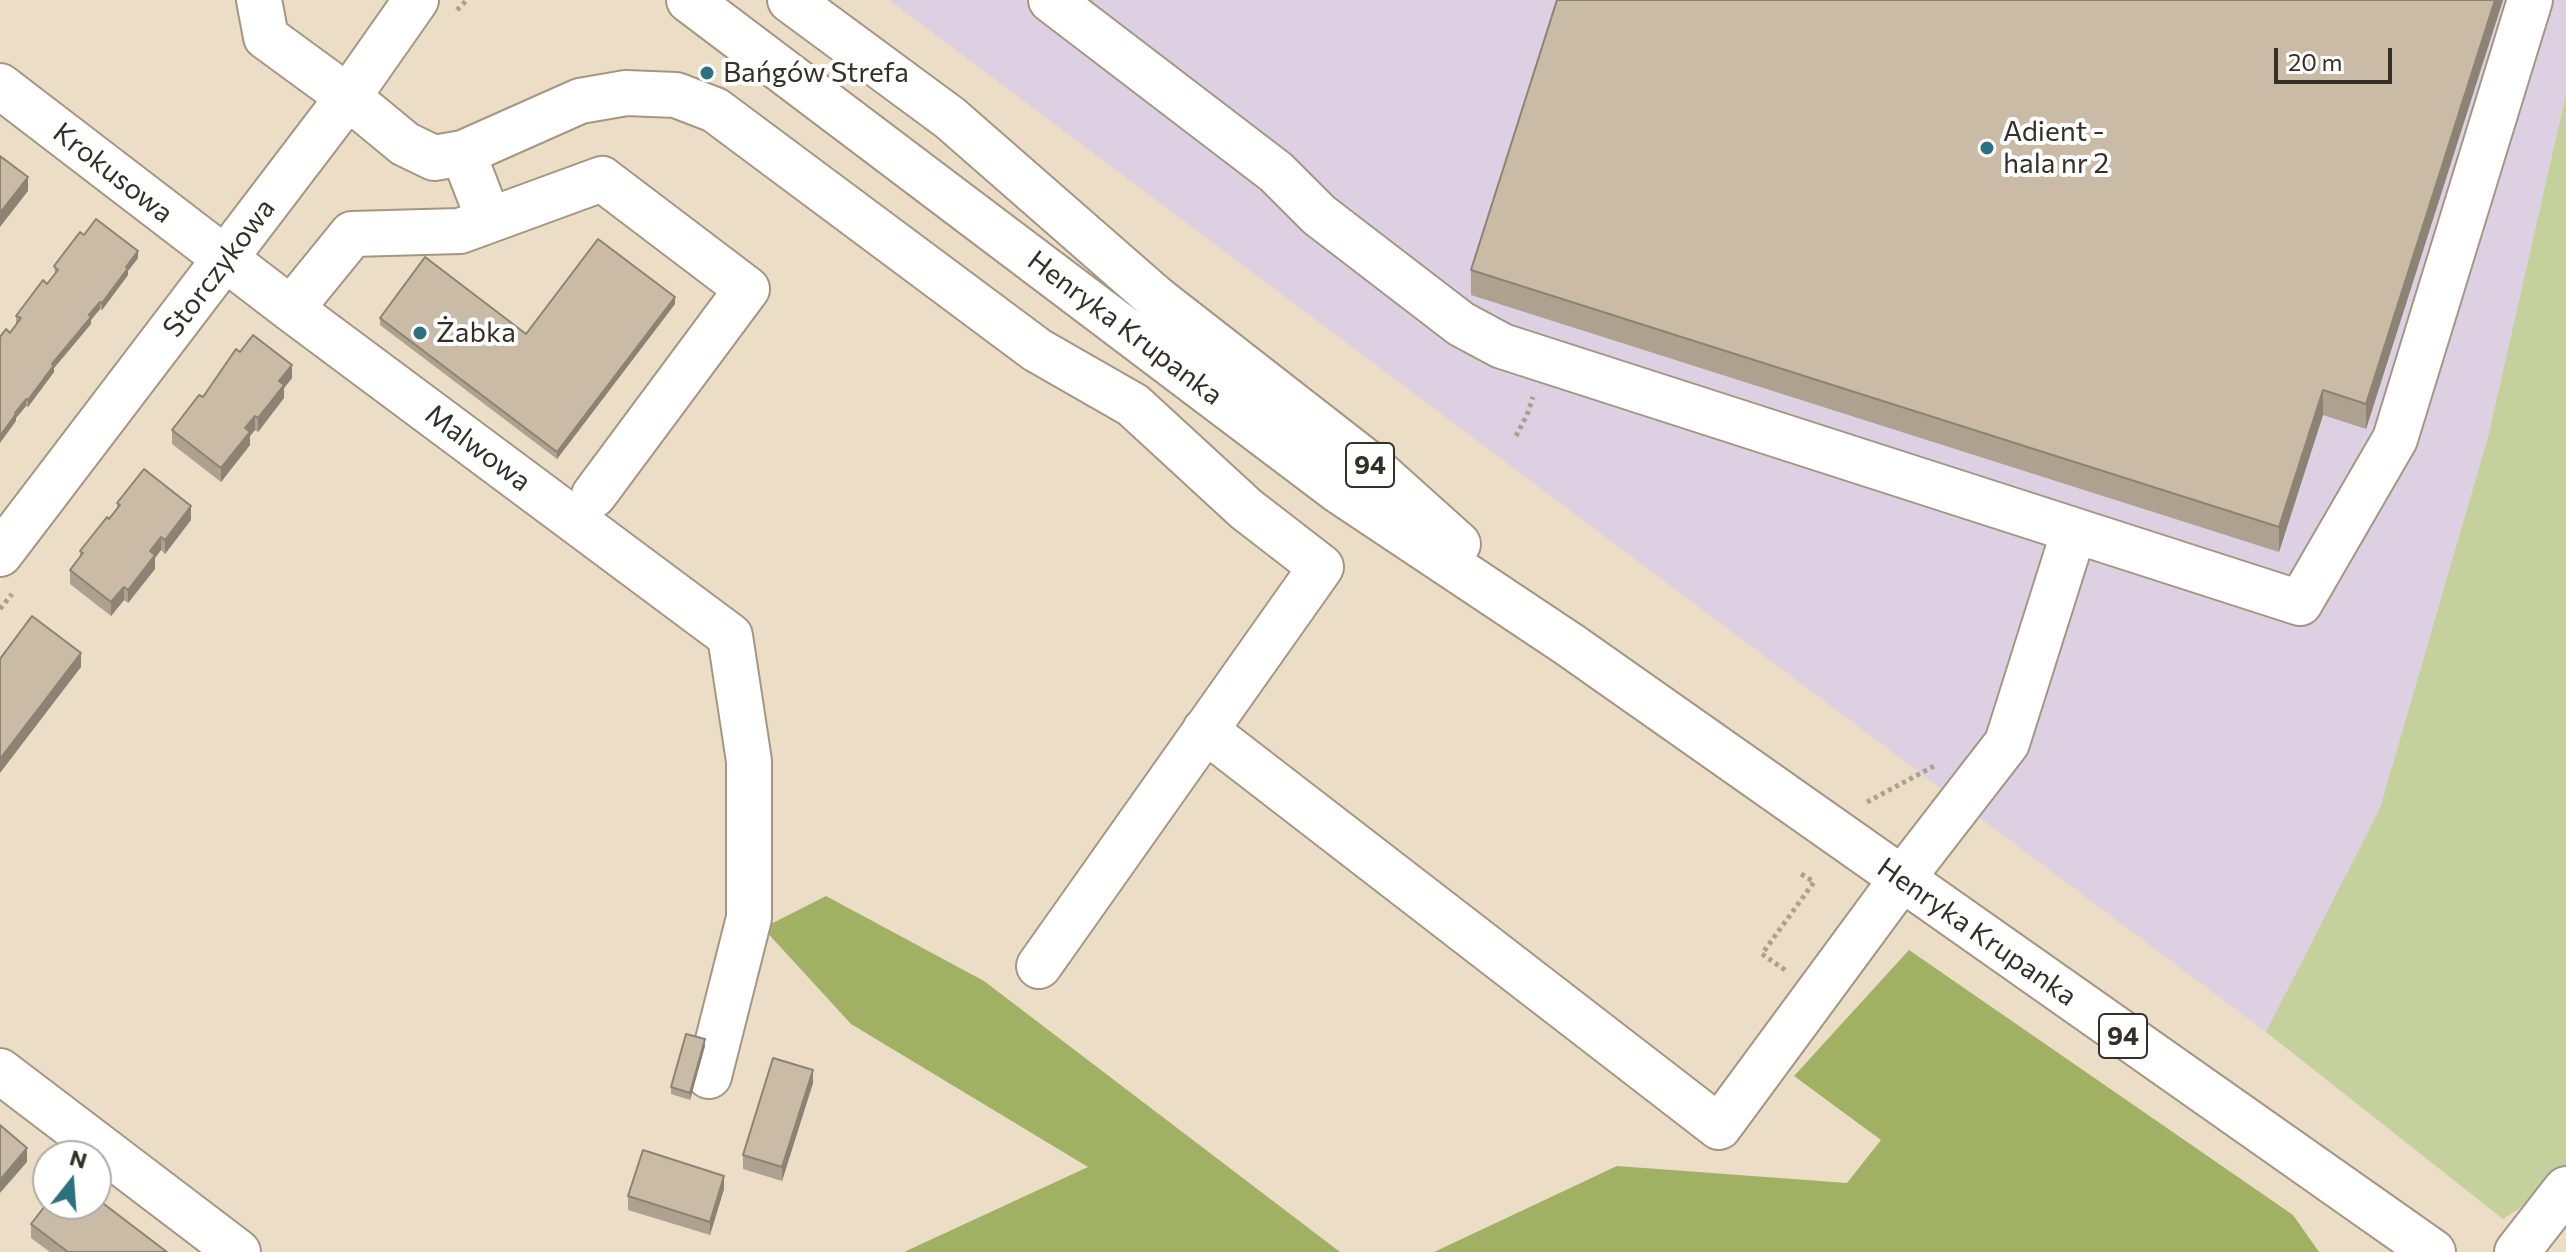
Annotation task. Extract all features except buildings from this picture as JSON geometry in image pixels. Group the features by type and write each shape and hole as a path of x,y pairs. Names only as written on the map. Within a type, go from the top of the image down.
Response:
{"main road":[{"path":"259,0 266,37 348,97 405,144 434,158 463,153 580,101 626,93 676,95 715,110 1037,350 1133,405 1246,509 1321,567 1039,966"},
{"name":"Henryka Krupanka","path":"689,0 1339,491 1570,645 2433,1252"},
{"name":"Henryka Krupanka","path":"790,0 950,118 1157,299 1370,465 1570,645"},
{"path":"1051,0 1276,172 1319,215 1413,288 1461,324 1502,346 2300,603 2395,439 2530,0"},
{"name":"Storczykowa","path":"5,535 226,259 348,97 432,10"},
{"name":"Krokusowa","path":"0,86 226,259"},
{"path":"463,153 489,220"},
{"path":"291,309 352,234 460,231 602,179 747,289 594,495"},
{"name":"Malwowa","path":"226,259 730,636 749,761 749,918 709,1076"},
{"path":"1205,730 1719,1127 1901,880 2007,743 2074,531"},
{"path":"0,1071 238,1252"},
{"path":"2517,1252 2566,1189"}],"path":[{"path":"432,10 467,0"},
{"path":"1858,807 1940,762"},
{"path":"1798,872 1814,882 1762,954 1817,993"}],"shaded area":[{"path":"889,0 2566,0 2566,94 2488,437 2380,808 2266,1032"}],"green space":[{"path":"2566,94 2566,1195 2552,1187 2503,1219 2266,1032 2380,808 2488,437"},
{"path":"826,896 984,981 1340,1252 904,1252 1088,1167 851,1024 763,928"},
{"path":"1909,950 2293,1215 2319,1252 1434,1252 1617,1166 1847,1183 1881,1140 1794,1076"}],"place":[{"name":"Bańgów Strefa","path":"707,73"},
{"name":"Adient - hala nr 2","path":"1987,148"},
{"name":"Żabka","path":"420,333"}]}
